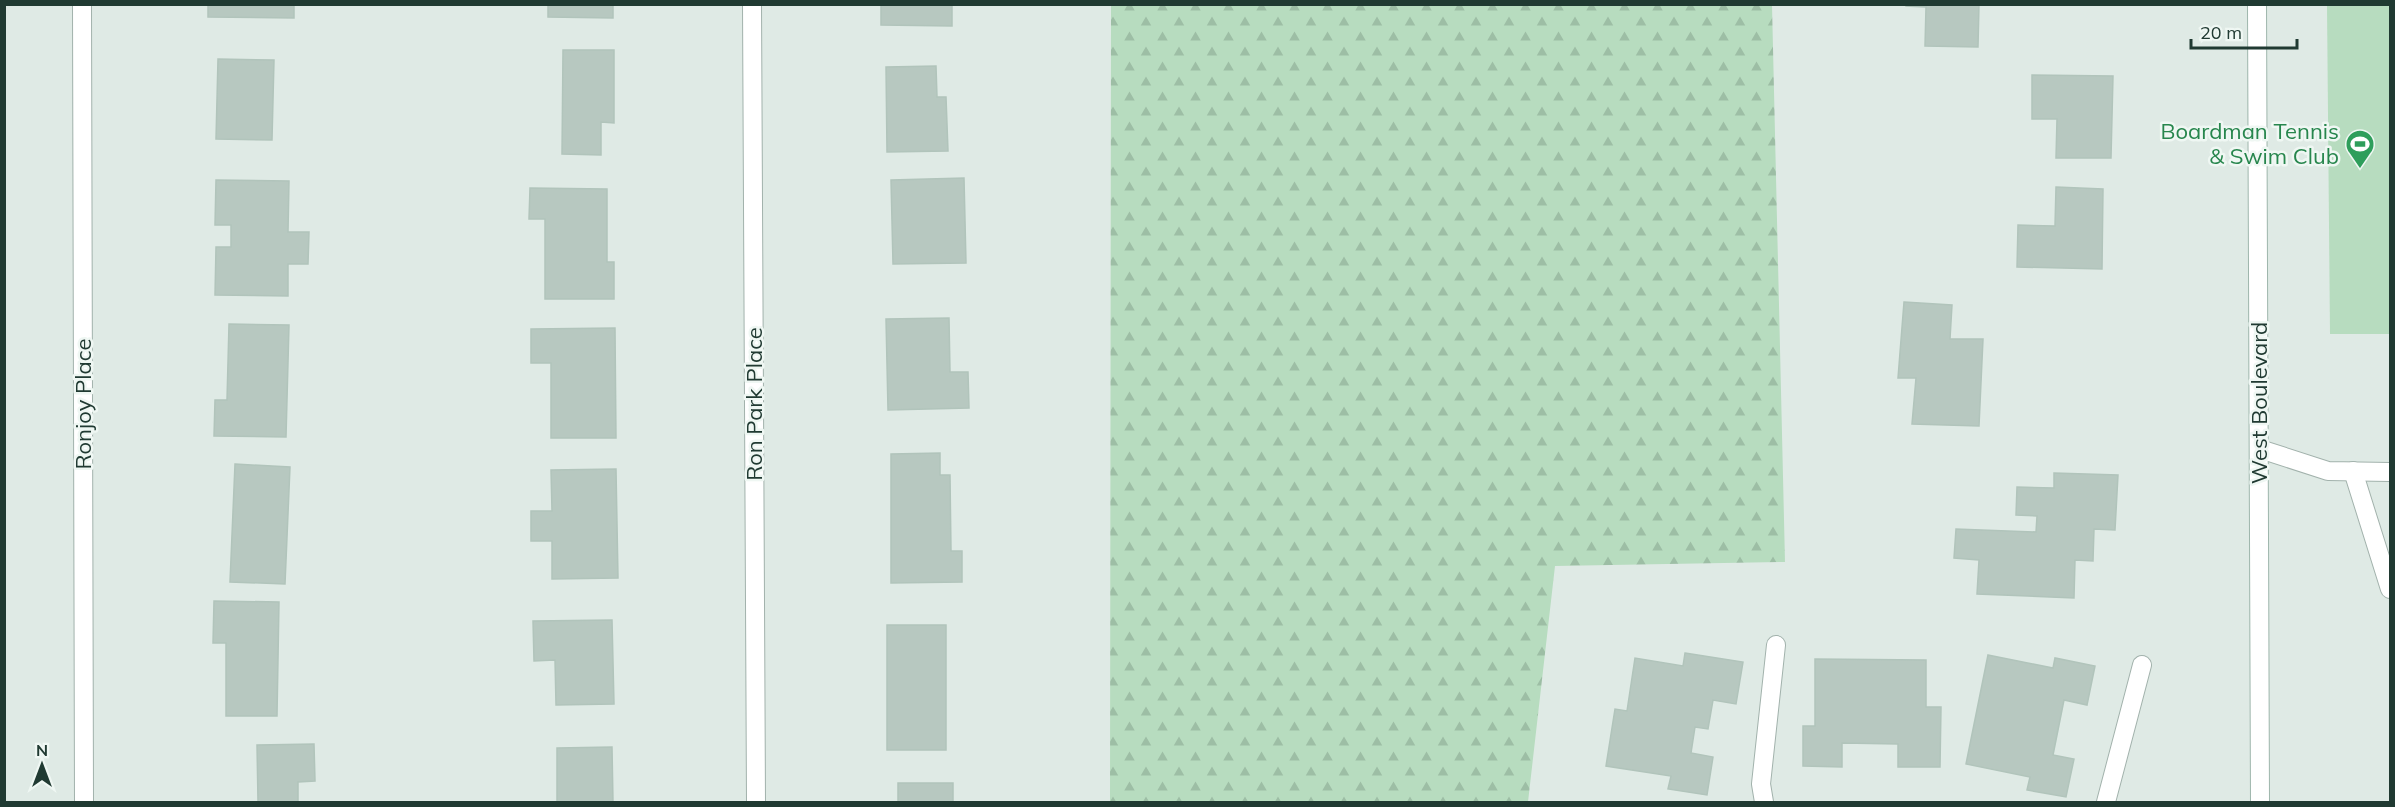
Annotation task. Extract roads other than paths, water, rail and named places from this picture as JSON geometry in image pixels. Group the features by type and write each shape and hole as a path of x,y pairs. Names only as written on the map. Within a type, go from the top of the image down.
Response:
{"street":[{"name":"Ronjoy Place","path":"82,4 84,802"},
{"name":"Ron Park Place","path":"752,4 756,802"},
{"name":"West Boulevard","path":"2257,4 2260,802"},
{"path":"2260,449 2328,471 2391,472"},
{"path":"2353,471 2391,589"},
{"path":"1764,802 1761,784 1776,645"},
{"path":"2106,802 2142,665"}],"place":[{"name":"Boardman Tennis & Swim Club","path":"2360,170"}]}
